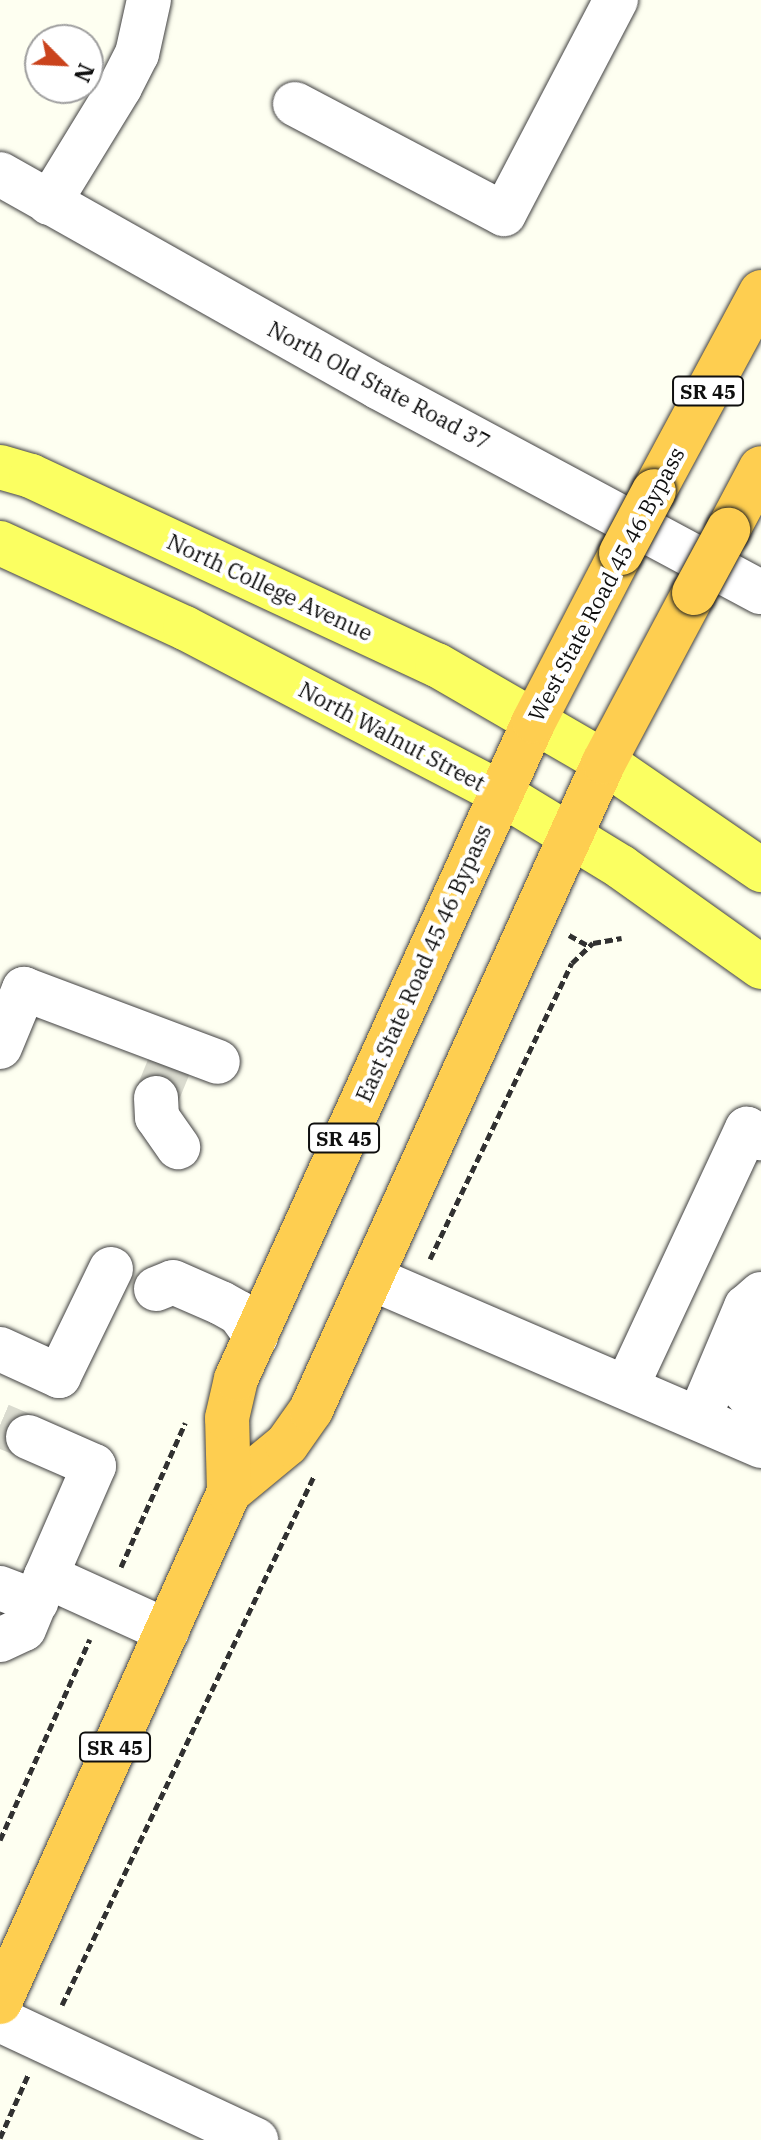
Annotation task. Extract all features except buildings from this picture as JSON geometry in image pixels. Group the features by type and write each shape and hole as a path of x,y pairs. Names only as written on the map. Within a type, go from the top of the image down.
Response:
{"highway":[{"name":"West State Road 45 46 Bypass","path":"500,793 621,553 761,292"},
{"name":"SR 45","path":"570,835 604,762 761,468"},
{"name":"East State Road 45 46 Bypass","path":"0,2002 229,1492 230,1398 500,793"},
{"name":"East State Road 45 46 Bypass","path":"229,1492 287,1444 305,1421 570,835"}],"main road":[{"name":"North College Avenue","path":"0,467 31,476 437,665 534,721"},
{"name":"North Walnut Street","path":"0,543 185,628 500,793 570,835 761,967"},
{"path":"534,721 604,762 761,870"}],"street":[{"path":"49,203 137,54 149,0"},
{"path":"295,104 504,214 616,0"},
{"name":"North Old State Road 37","path":"0,174 761,592"},
{"path":"0,1047 24,989 169,1068 218,1062"},
{"path":"169,1068 157,1117 178,1147"},
{"path":"627,1386 747,1129 761,1138"},
{"path":"0,1349 59,1376 111,1269"},
{"path":"371,1278 761,1446"},
{"path":"156,1289 173,1282 221,1303 239,1313 256,1336"},
{"path":"699,1418 746,1307 761,1294"},
{"path":"761,1327 747,1357 743,1389 761,1409"},
{"path":"0,1640 24,1629 27,1589 94,1466 28,1437"},
{"path":"27,1589 167,1631"},
{"path":"0,2020 256,2140"}],"path":[{"path":"412,1296 572,963 593,943 622,938"},
{"path":"0,2138 321,1464"}],"tunnel":[{"path":"156,1098 172,1059"},
{"path":"0,1425 28,1437"}]}
